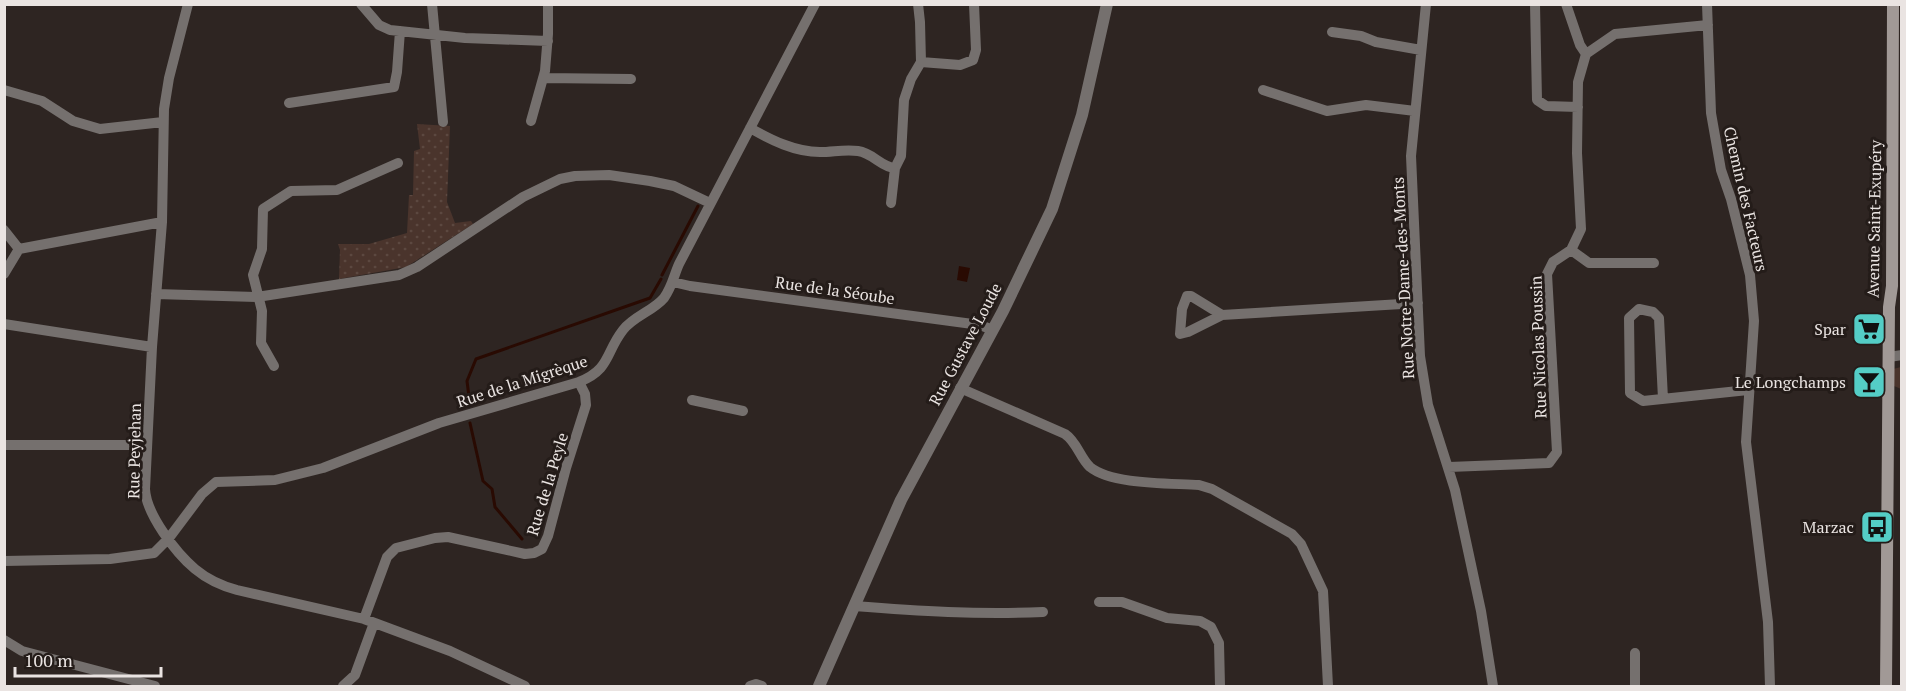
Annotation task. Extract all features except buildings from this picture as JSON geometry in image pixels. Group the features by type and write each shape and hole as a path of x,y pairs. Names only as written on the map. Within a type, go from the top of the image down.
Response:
{"main road":[{"name":"Avenue Saint-Exupéry","path":"1886,687 1895,356 1889,307 1892,286 1893,4"}],"street":[{"name":"Rue Peyjehan","path":"188,4 169,78 163,122 162,222 147,445 146,500 152,514 195,568 227,587 369,621 450,651 525,687"},
{"path":"361,4 379,25 400,32 481,39 548,41"},
{"path":"432,4 443,122"},
{"path":"531,122 543,78 548,41 548,4"},
{"name":"Rue de la Migrèque","path":"4,561 110,559 148,555 158,551 202,494 216,482 275,480 323,468 439,423 579,382 594,375 602,368 624,329 663,298 673,282 679,264 710,203 815,4"},
{"path":"891,203 895,168 901,156 904,100 910,79 921,62 918,4"},
{"path":"921,62 960,65 973,60 976,50 974,4"},
{"name":"Rue Gustave Loude","path":"819,687 901,500 993,330 1044,227 1061,183 1084,108 1107,4"},
{"name":"Rue Notre-Dame-des-Monts","path":"1426,4 1410,156 1420,356 1428,405 1455,490 1481,611 1492,687"},
{"path":"1535,4 1537,100 1546,106 1578,107"},
{"path":"1566,4 1586,54 1615,34 1708,25"},
{"name":"Chemin des Facteurs","path":"1707,4 1711,113 1721,170 1731,199 1750,275 1754,321 1746,442 1768,622 1770,687"},
{"path":"289,103 394,87 400,32"},
{"path":"1332,32 1361,36 1376,42 1421,50"},
{"name":"Rue Nicolas Poussin","path":"1449,467 1549,463 1557,452 1547,274 1553,262 1570,250 1581,229 1577,153 1578,82 1586,54"},
{"path":"543,78 631,80"},
{"path":"4,90 42,101 74,121 100,129 163,122"},
{"path":"1263,90 1327,111 1366,105 1415,111"},
{"path":"750,128 784,145 820,152 859,151 873,156 887,168 895,168"},
{"path":"274,366 261,343 262,311 253,275 262,249 262,214 266,205 291,191 337,190 398,163"},
{"path":"156,294 257,297 390,278 417,267 523,197 560,179 575,176 609,175 650,181 674,186 710,203"},
{"path":"4,274 19,249 162,222"},
{"path":"4,230 19,249"},
{"path":"1570,250 1590,263 1654,263"},
{"name":"Rue de la Séoube","path":"673,282 980,324 993,330"},
{"path":"1222,315 1418,303"},
{"path":"1663,399 1659,318 1653,312 1639,309 1629,318 1630,393 1643,401 1663,399 1748,390"},
{"path":"4,324 152,347"},
{"name":"Rue de la Peyle","path":"369,621 387,556 396,548 448,537 520,553 534,553 542,549 548,536 586,405 585,394 579,382"},
{"path":"960,388 1065,434 1072,440 1086,463 1108,477 1199,485 1212,489 1292,534 1301,544 1323,591 1328,687"},
{"path":"692,400 743,411"},
{"path":"4,445 147,445"},
{"path":"1099,602 1122,602 1167,618 1200,621 1211,627 1219,643 1220,687"},
{"path":"854,606 993,614 1043,612"},
{"path":"343,687 355,675 369,621"},
{"path":"4,640 22,651 155,687"},
{"path":"1635,653 1635,687"},
{"path":"750,687 756,684 762,687"}],"shaded area":[{"path":"417,124 450,126 447,202 455,223 471,221 473,224 406,267 339,279 340,250 338,244 369,244 407,233 409,195 413,195 414,151 420,149"},
{"path":"959,266 970,268 967,282 957,280"},
{"path":"1901,367 1901,389 1894,386 1893,369"}],"waterway":[{"path":"662,275 698,206"},
{"path":"470,405 467,381 476,359 650,298 661,279"},
{"path":"470,423 483,481 492,489 495,507 522,539"}],"place":[{"name":"Spar","path":"1869,329"},
{"name":"Le Longchamps","path":"1869,382"},
{"name":"Marzac","path":"1877,527"}]}
